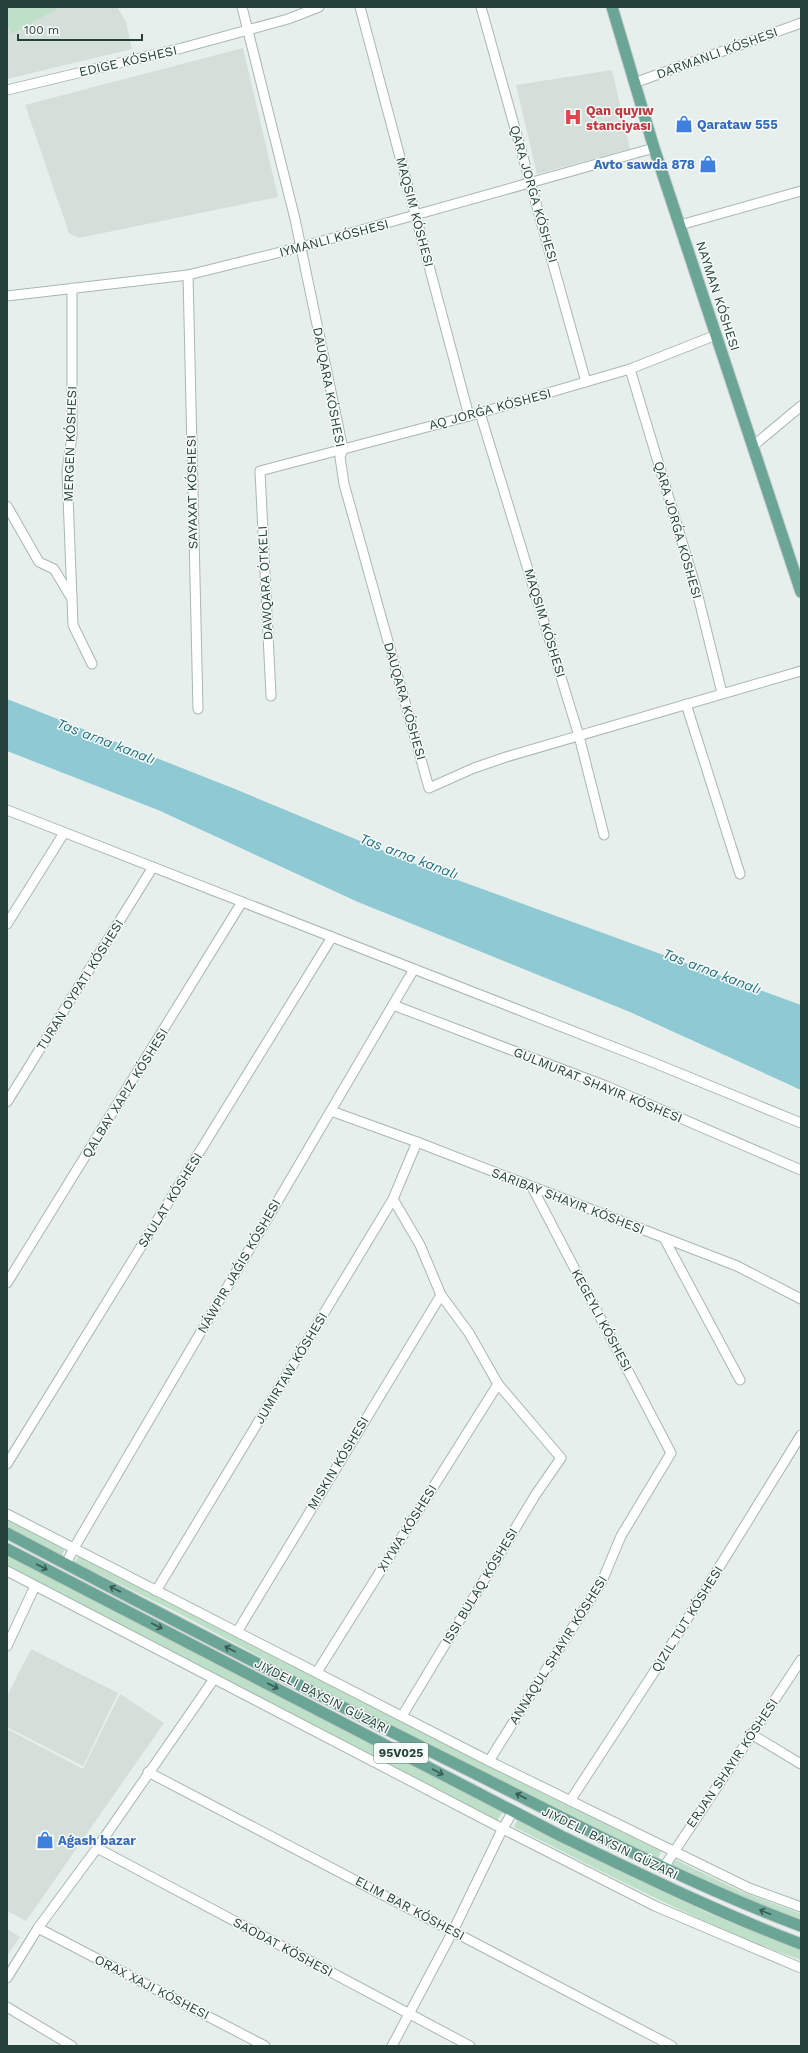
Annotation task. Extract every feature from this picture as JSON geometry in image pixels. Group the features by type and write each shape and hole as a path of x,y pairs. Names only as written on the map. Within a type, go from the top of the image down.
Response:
{"main road":[{"name":"NAYMAN KÓSHESI","path":"612,7 654,148 798,576 801,592"},
{"name":"95V025","path":"7,1533 342,1707 664,1867 743,1904 801,1926"},
{"name":"95V025","path":"7,1549 513,1811 652,1880 767,1931 801,1944"}],"street":[{"path":"242,7 248,30"},
{"name":"EDIGE KÓSHESI","path":"7,90 182,48 288,20 319,7"},
{"path":"360,7 469,416"},
{"name":"QARA JORǴA KÓSHESI","path":"481,7 586,382"},
{"path":"634,83 801,23"},
{"name":"DAUQARA KÓSHESI","path":"248,30 301,247 344,448 340,457 344,484 429,788 474,768 579,736"},
{"path":"7,296 188,275 301,247 654,148"},
{"path":"680,225 801,191"},
{"name":"SAYAXAT KÓSHESI","path":"188,275 198,709"},
{"name":"MERGEN KÓSHESI","path":"72,288 72,436 67,471 73,625 92,664"},
{"name":"AQ JORǴA KÓSHESI","path":"260,471 480,413 630,369 716,335"},
{"name":"QARA JORǴA KÓSHESI","path":"630,369 696,588 722,693"},
{"path":"753,446 801,406"},
{"path":"480,413 579,736 604,835"},
{"name":"DAWQARA ÓTKELI","path":"260,471 271,696"},
{"path":"7,506 39,562 54,569 72,599"},
{"path":"579,736 801,671"},
{"path":"686,704 740,874"},
{"path":"7,810 652,1062 801,1123"},
{"path":"7,924 64,832"},
{"path":"7,1102 152,867"},
{"path":"7,1283 242,902"},
{"name":"SAULAT KÓSHESI","path":"7,1464 332,937"},
{"path":"66,1564 414,969"},
{"path":"393,1005 606,1086 801,1170"},
{"path":"331,1111 417,1142 736,1266 801,1299"},
{"path":"156,1591 393,1199 417,1142"},
{"name":"KEGEYLI KÓSHESI","path":"489,1761 603,1579 621,1536 671,1453 532,1187"},
{"path":"393,1199 420,1245 441,1295 469,1333 498,1384 561,1458 532,1500 402,1716"},
{"path":"664,1238 740,1380"},
{"name":"MISKIN KÓSHESI","path":"237,1632 441,1295"},
{"name":"XIYWA KÓSHESI","path":"317,1672 498,1384"},
{"path":"570,1801 658,1666 801,1435"},
{"path":"7,1514 489,1761 749,1888 801,1907"},
{"path":"7,1571 503,1829 655,1906 801,1968"},
{"path":"7,1646 35,1586"},
{"path":"664,1867 801,1660"},
{"path":"7,1978 38,1928 214,1679"},
{"path":"751,1734 801,1764"},
{"name":"ELIM BAR KÓSHESI","path":"148,1772 672,2046"},
{"path":"392,2046 453,1931 513,1811"},
{"name":"SAODAT KÓSHESI","path":"96,1848 470,2046"},
{"path":"38,1928 265,2046"},
{"path":"7,2007 72,2046"}],"shaded area":[{"path":"7,7 117,7 126,22 132,49 7,79"},
{"path":"243,48 278,197 79,238 69,233 25,105"},
{"name":"Qan quyıw stanciyası","path":"612,70 630,149 537,174 516,85"},
{"path":"31,1649 118,1693 83,1766 7,1727 7,1696"},
{"name":"Aǵash bazar","path":"120,1694 164,1723 26,1921 7,1911 7,1729 83,1769"},
{"path":"7,1929 20,1937 7,1956"}],"green space":[{"path":"7,7 60,7 12,34 7,24"},
{"path":"7,1518 65,1549 62,1555 7,1526"},
{"path":"7,1555 503,1811 497,1821 7,1567"},
{"path":"79,1556 501,1773 661,1851 658,1859 318,1688 180,1614 75,1562"},
{"path":"517,1820 708,1913 801,1950 801,1960 727,1931 620,1881 514,1827"},
{"path":"674,1859 740,1891 801,1914 801,1919 737,1895 671,1864"}],"water":[{"name":"Tas arna kanalı","path":"7,699 235,789 430,870 801,1005 801,1090 630,1012 358,902 158,810 7,751"}],"place":[{"name":"Qan quyıw stanciyası","path":"573,117"},
{"name":"Qarataw 555","path":"684,124"},
{"name":"Avto sawda 878","path":"708,164"},
{"name":"Aǵash bazar","path":"45,1840"}]}
